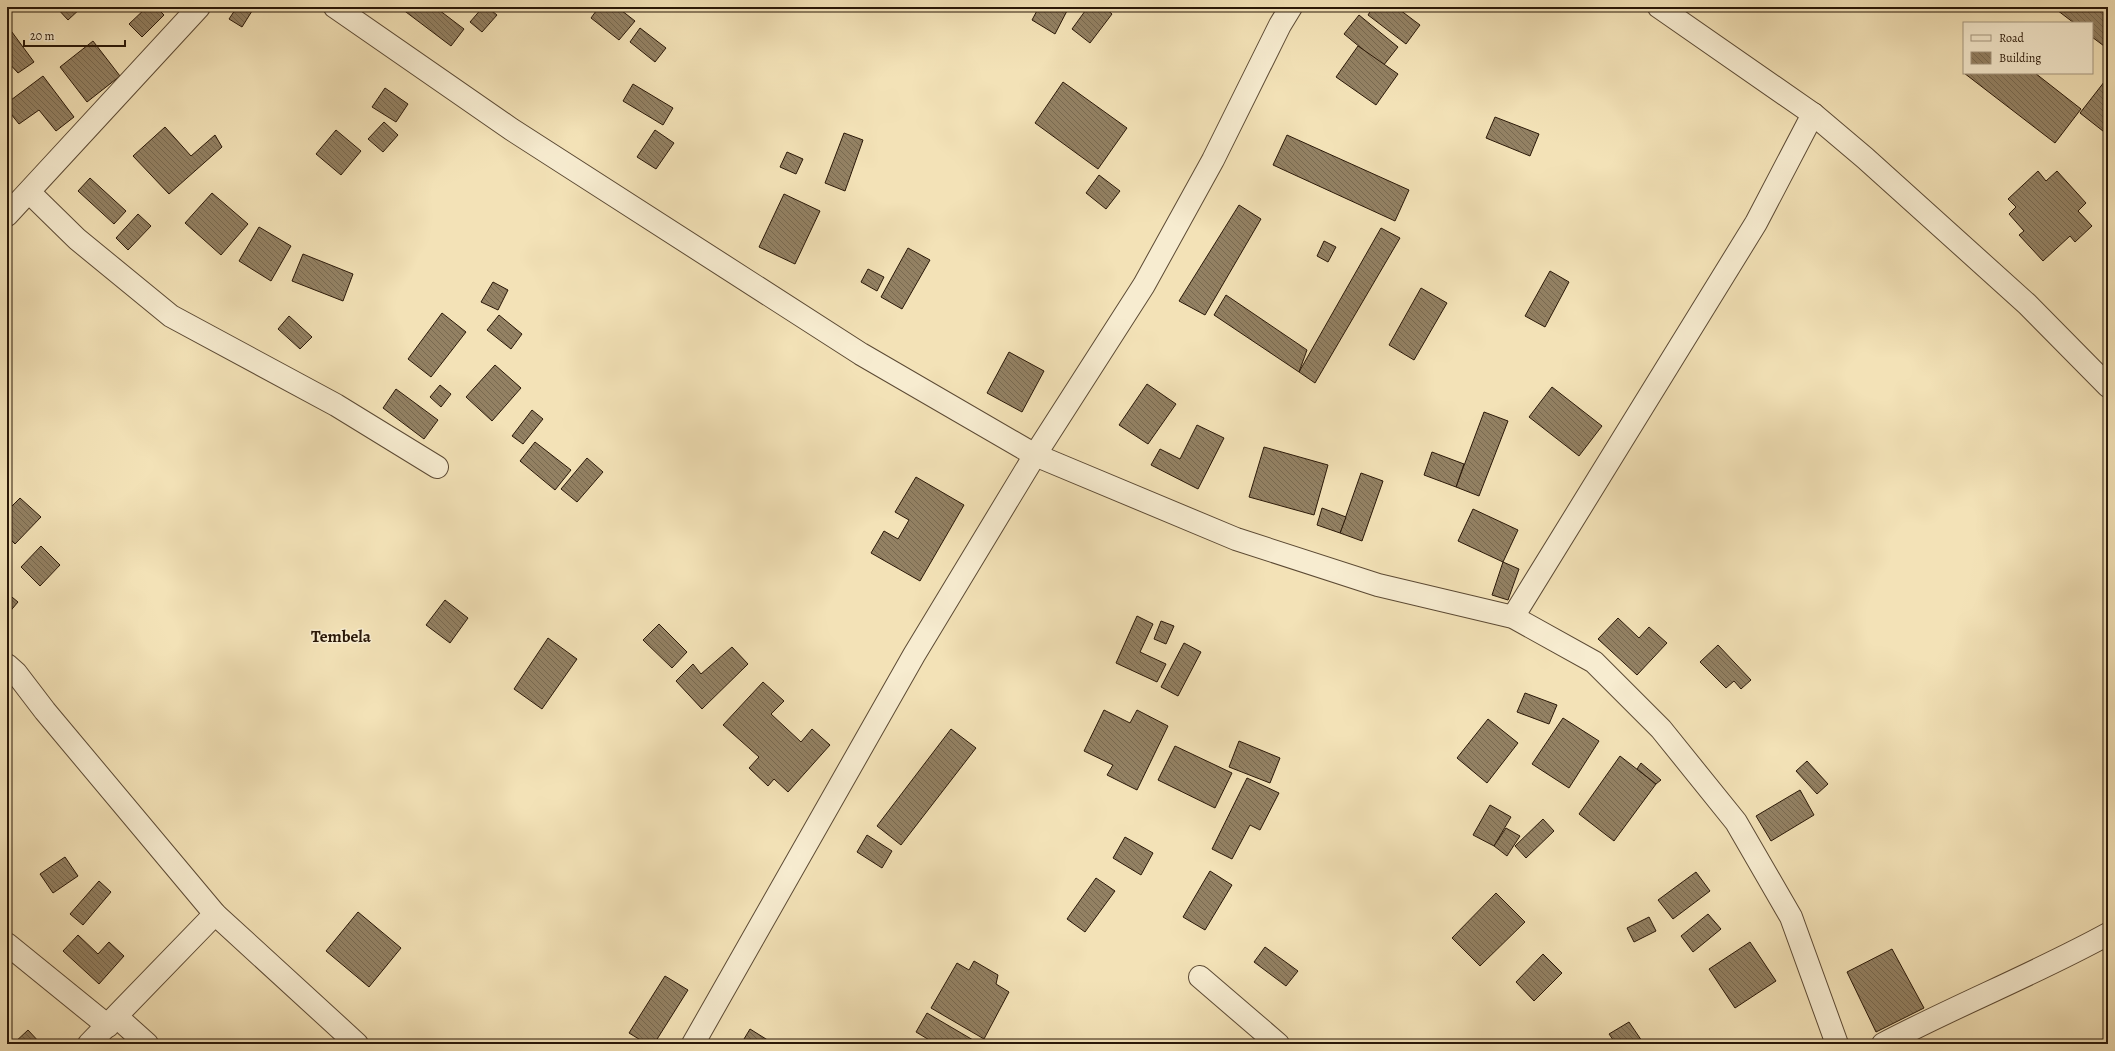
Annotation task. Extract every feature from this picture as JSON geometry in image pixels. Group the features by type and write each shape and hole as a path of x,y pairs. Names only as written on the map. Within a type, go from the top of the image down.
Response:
{"street":[{"path":"7,215 199,7"},
{"path":"335,7 511,129 847,346 1035,455 1236,539 1378,585 1514,617 1594,662 1661,729 1736,822 1791,917 1837,1044"},
{"path":"693,1044 914,655 1035,455 1144,285 1213,160 1280,25 1291,7"},
{"path":"1660,7 1813,114 1922,208 2028,304 2108,386"},
{"path":"1514,617 1756,223 1813,114"},
{"path":"29,192 77,239 171,316 336,405 437,466"},
{"path":"7,665 16,672 46,711 215,914 357,1044"},
{"path":"89,1044 215,914"},
{"path":"1883,1044 1929,1020 2074,952 2108,934"},
{"path":"7,944 112,1021 147,1044"},
{"path":"1200,977 1278,1044"}],"building":[{"path":"56,7 82,7 68,20"},
{"path":"147,7 156,7 164,15 142,37 129,24"},
{"path":"237,7 247,7 252,11 242,27 229,19"},
{"path":"403,7 435,7 464,29 451,46 402,9"},
{"path":"483,7 487,7 497,15 482,32 470,22"},
{"path":"599,7 617,7 635,21 619,40 591,18"},
{"path":"1039,7 1069,7 1055,34 1032,20"},
{"path":"1088,7 1104,7 1112,14 1090,43 1072,29"},
{"path":"1373,7 1396,7 1420,25 1406,44 1368,15"},
{"path":"2053,7 2108,7 2108,49 2093,38 2093,22 2073,22"},
{"path":"1359,15 1398,47 1383,66 1344,34"},
{"path":"9,28 34,62 18,73 7,61 7,30"},
{"path":"640,28 666,48 655,62 630,42"},
{"path":"93,41 120,76 87,102 60,67"},
{"path":"1358,46 1398,74 1376,105 1336,77"},
{"path":"1965,74 2036,74 2081,109 2055,143"},
{"path":"43,76 74,117 56,131 39,110 19,124 7,109 7,103"},
{"path":"2108,77 2108,135 2080,113"},
{"path":"1063,82 1127,128 1098,169 1035,123"},
{"path":"633,84 673,108 663,125 623,101"},
{"path":"385,88 408,104 396,122 372,107"},
{"path":"1495,117 1539,134 1530,156 1486,138"},
{"path":"384,122 398,135 383,152 368,139"},
{"path":"165,127 191,156 215,135 222,147 169,194 133,156"},
{"path":"336,130 361,151 341,175 316,154"},
{"path":"655,130 674,143 656,169 637,157"},
{"path":"844,133 863,140 845,191 825,183"},
{"path":"1287,135 1409,190 1395,221 1273,165"},
{"path":"787,152 803,159 796,174 780,167"},
{"path":"2038,171 2046,181 2057,171 2086,203 2078,211 2092,226 2075,242 2070,236 2043,261 2019,235 2024,231 2009,214 2016,207 2008,199"},
{"path":"1099,175 1120,191 1106,209 1086,193"},
{"path":"90,178 126,211 114,224 78,191"},
{"path":"212,193 248,224 221,255 185,223"},
{"path":"784,194 820,211 795,264 759,247"},
{"path":"1239,205 1261,219 1205,315 1179,301"},
{"path":"138,214 151,226 128,250 116,238"},
{"path":"259,227 291,246 271,281 239,261"},
{"path":"1381,228 1400,238 1315,383 1299,372"},
{"path":"1324,241 1336,247 1328,262 1317,256"},
{"path":"908,248 930,260 902,309 881,297"},
{"path":"303,254 353,274 343,301 292,281"},
{"path":"868,269 884,277 877,291 861,282"},
{"path":"1550,271 1569,282 1545,327 1525,316"},
{"path":"493,282 508,290 498,310 481,302"},
{"path":"1421,288 1447,303 1414,360 1389,345"},
{"path":"1226,295 1307,350 1299,372 1214,315"},
{"path":"442,313 466,332 431,377 408,359"},
{"path":"499,315 522,334 511,349 487,330"},
{"path":"289,316 312,337 300,349 278,329"},
{"path":"1009,352 1044,371 1022,412 987,393"},
{"path":"495,365 521,388 492,421 466,397"},
{"path":"1147,384 1176,404 1148,444 1119,425"},
{"path":"440,385 451,394 441,407 430,397"},
{"path":"1552,387 1602,426 1579,456 1529,417"},
{"path":"396,389 438,420 424,439 383,408"},
{"path":"532,410 543,419 523,444 512,436"},
{"path":"1484,412 1508,421 1479,496 1456,487"},
{"path":"1197,425 1224,438 1198,489 1151,465 1160,449 1180,459"},
{"path":"535,442 571,470 555,490 520,461"},
{"path":"1264,447 1328,465 1314,515 1249,497"},
{"path":"1432,452 1464,464 1456,487 1424,475"},
{"path":"587,458 603,472 577,502 561,489"},
{"path":"1361,473 1383,481 1362,541 1340,533"},
{"path":"916,477 964,505 920,581 871,553 884,531 898,539 909,520 895,512"},
{"path":"20,498 41,517 15,544 7,536 7,511"},
{"path":"1322,508 1346,517 1340,533 1317,525"},
{"path":"1473,509 1518,530 1503,562 1458,541"},
{"path":"41,546 60,565 40,586 21,567"},
{"path":"1503,562 1519,569 1508,600 1492,595"},
{"path":"7,593 18,602 7,615"},
{"path":"445,600 468,618 450,643 426,625"},
{"path":"1137,616 1153,624 1140,652 1166,664 1157,682 1116,663"},
{"path":"1618,618 1639,638 1649,627 1667,643 1637,675 1598,639"},
{"path":"1161,621 1174,626 1166,644 1154,639"},
{"path":"659,624 687,652 672,668 643,640"},
{"path":"548,638 577,659 542,709 514,689"},
{"path":"1184,643 1201,652 1178,696 1161,687"},
{"path":"1718,645 1751,680 1741,689 1734,681 1726,688 1700,662"},
{"path":"732,647 748,664 702,709 676,681 693,664 701,674"},
{"path":"763,682 784,701 771,714 801,742 812,729 830,745 788,792 774,779 768,786 749,768 759,757 723,725"},
{"path":"1525,693 1557,705 1549,724 1517,712"},
{"path":"1104,710 1130,723 1137,710 1168,726 1137,790 1107,775 1113,765 1084,751"},
{"path":"1563,718 1599,741 1569,788 1532,764"},
{"path":"1488,719 1518,743 1487,783 1457,758"},
{"path":"951,729 976,748 901,845 877,826"},
{"path":"1239,741 1280,758 1270,783 1229,767"},
{"path":"1175,746 1232,773 1215,808 1158,780"},
{"path":"1620,756 1656,784 1614,841 1579,814"},
{"path":"1807,761 1828,784 1817,794 1796,771"},
{"path":"1641,763 1661,780 1656,784 1637,769"},
{"path":"1247,778 1279,793 1260,830 1250,825 1232,859 1212,849"},
{"path":"1800,790 1814,815 1771,841 1756,816"},
{"path":"1490,805 1511,817 1494,846 1473,835"},
{"path":"1543,819 1554,831 1526,858 1515,846"},
{"path":"1506,828 1520,836 1507,856 1494,846"},
{"path":"867,835 892,851 882,868 857,852"},
{"path":"1125,837 1153,853 1141,875 1113,858"},
{"path":"65,857 78,876 53,893 40,874"},
{"path":"1210,871 1232,885 1205,930 1183,917"},
{"path":"1696,872 1710,891 1673,919 1658,900"},
{"path":"1096,878 1115,891 1085,932 1067,919"},
{"path":"99,881 111,892 83,925 70,914"},
{"path":"1496,893 1525,922 1480,966 1452,938"},
{"path":"358,912 401,948 369,987 326,951"},
{"path":"1708,914 1721,929 1693,952 1681,936"},
{"path":"1649,917 1656,931 1634,942 1627,928"},
{"path":"78,935 98,954 109,942 124,956 99,984 63,951"},
{"path":"1750,942 1776,981 1735,1008 1709,969"},
{"path":"1265,947 1298,971 1286,986 1254,962"},
{"path":"1892,949 1924,1008 1876,1032 1847,972"},
{"path":"1543,954 1562,973 1534,1001 1516,982"},
{"path":"974,961 998,975 996,984 1009,992 984,1039 931,1008 957,963 969,970"},
{"path":"665,976 688,990 654,1044 647,1044 629,1033"},
{"path":"927,1013 973,1040 971,1044 936,1044 916,1032"},
{"path":"1629,1022 1644,1044 1616,1044 1609,1034"},
{"path":"750,1029 774,1044 741,1044"},
{"path":"28,1030 41,1044 13,1044"}],"district":[{"name":"Tembela","path":"341,636"}]}
